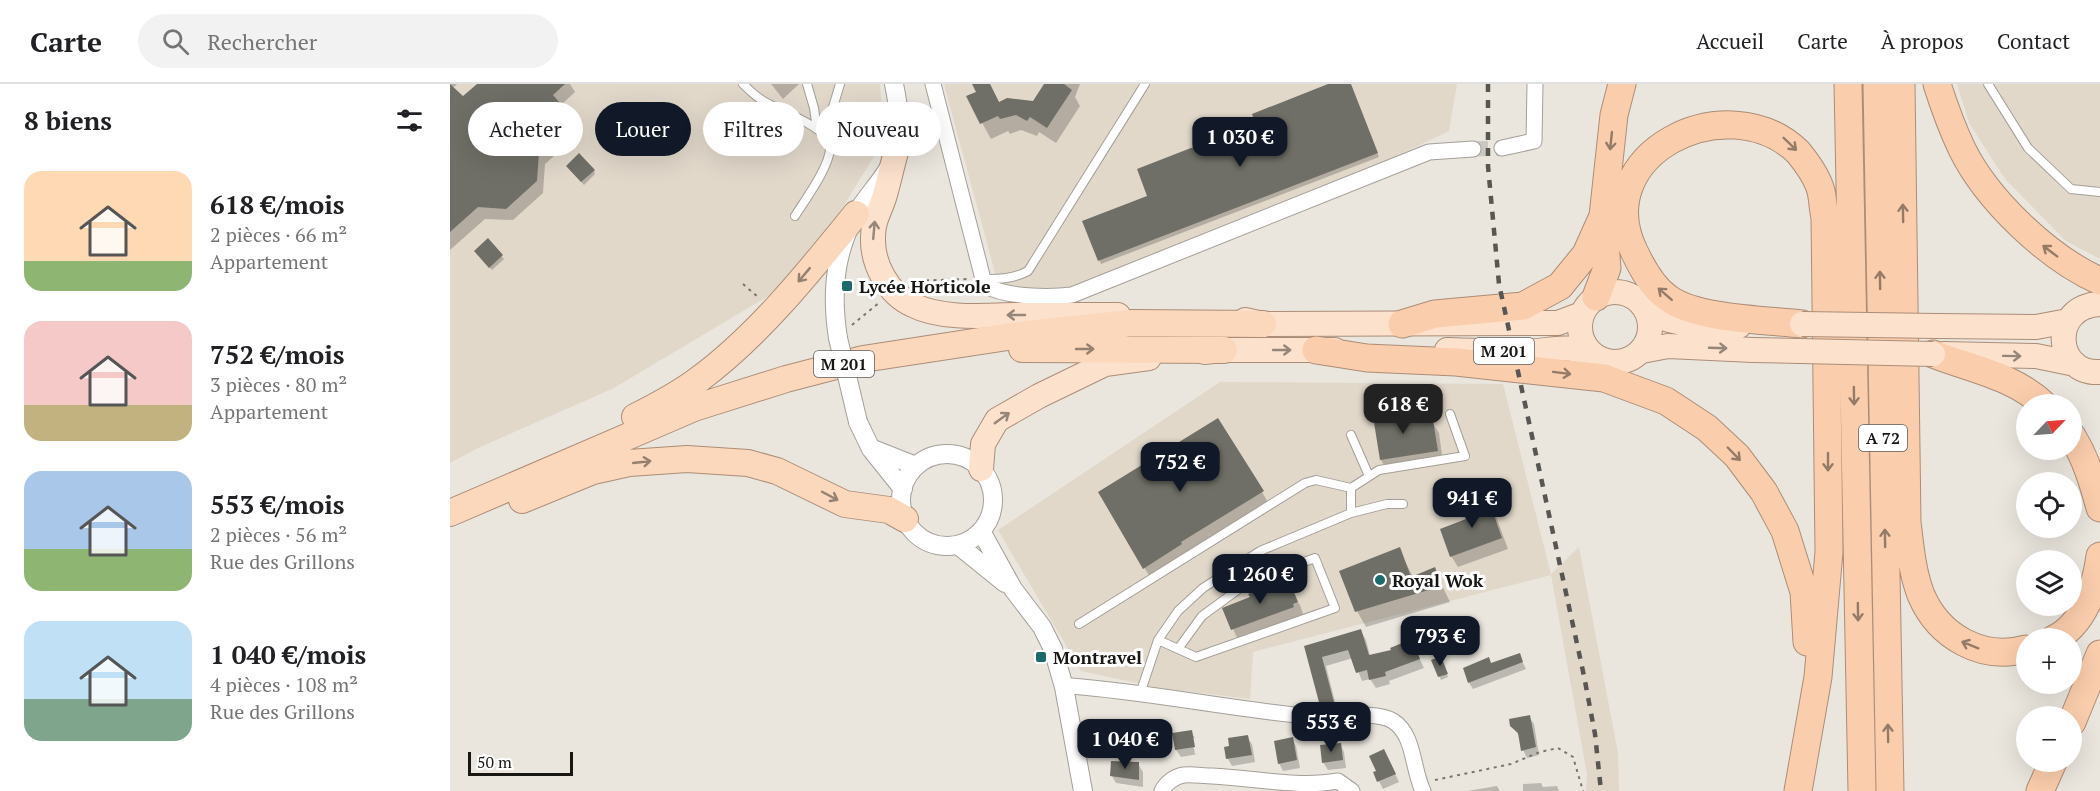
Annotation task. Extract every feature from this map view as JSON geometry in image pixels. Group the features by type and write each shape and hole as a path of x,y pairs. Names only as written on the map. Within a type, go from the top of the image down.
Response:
{"highway":[{"path":"1589,306 1607,267 1603,216 1614,115 1622,84"},
{"name":"A 72","path":"1848,84 1862,791"},
{"name":"A 72","path":"1877,84 1890,791"},
{"path":"1901,84 1907,522 1912,565 1921,595 1935,619 1953,637 1972,647 1992,652 2016,652"},
{"path":"1937,84 1963,151 1989,189 2016,221 2044,247 2068,265 2100,281"},
{"path":"1798,791 1818,677 1828,552 1825,230 1821,190 1809,165 1789,141 1764,124 1730,115 1696,120 1668,134 1647,152 1632,177 1624,206 1627,238 1644,273 1668,299 1702,313 1802,324"},
{"path":"490,495 671,398 698,380 726,357 783,301 856,214"},
{"path":"1402,324 1435,314 1523,306 1560,286 1586,254 1603,216"},
{"name":"M 201","path":"450,513 694,408 786,379 863,359 1026,334 1131,323 1263,324"},
{"name":"M 201","path":"450,525 561,473 700,416 859,369 949,355 1024,348 1224,350"},
{"path":"1316,350 1367,358 1456,362 1604,378 1666,401 1707,428 1737,456 1764,492 1785,531 1804,592 1809,676 1803,758"},
{"path":"1933,354 1986,372 2031,394"},
{"path":"2082,453 2100,508"},
{"path":"450,532 503,507 593,471 629,463 687,459 748,463 777,471 845,504 888,510 905,519"},
{"path":"2068,628 2074,623 2088,601 2097,578 2100,556"},
{"path":"2079,706 2100,654"},
{"path":"2040,791 2049,772"}],"main road":[{"path":"895,156 883,200 875,218 873,240 876,259 884,278 898,295 912,305 945,313 978,316 1221,314 1263,324"},
{"path":"1642,351 1651,335 1648,313 1638,299 1627,293 1605,293 1589,306 1580,326 1581,334 1585,346 1593,355 1605,362 1625,362 1642,351 1668,346 2036,356 2100,372"},
{"path":"2075,364 2064,349 2064,327 2072,315 2081,308 2100,304"},
{"name":"M 201","path":"1263,324 1558,323 1589,306"},
{"path":"1648,313 1670,322 1703,327 1802,324 2036,327 2068,321"},
{"name":"M 201","path":"1224,350 1526,352 1566,348 1578,349 1593,355"},
{"path":"981,469 983,444 996,420 1058,387 1105,364 1224,350"}],"street":[{"path":"894,84 896,102"},
{"path":"933,84 983,279 986,286 997,292 1056,297 1072,295 1429,152 1473,148"},
{"path":"1502,148 1534,141 1535,84"},
{"path":"893,156 856,214 836,265 833,304 838,338 858,422 871,449 903,489"},
{"path":"871,449 916,466"},
{"path":"942,454 957,455 970,460 981,469 989,481 993,500 989,520 981,531 970,540 958,545 942,546 927,541 914,532 905,519 902,504 903,489 916,466 928,458 942,454"},
{"path":"981,531 1013,589 1042,627 1053,649 1064,687 1083,791"},
{"path":"958,545 1013,589"},
{"path":"1064,687 1117,690 1309,717 1376,716 1392,720 1408,740 1421,787"},
{"path":"1162,791 1170,781 1182,776 1281,782 1338,781 1352,791"}],"lane":[{"path":"743,84 751,93 765,102 816,128"},
{"path":"807,84 816,122"},
{"path":"835,102 840,84"},
{"path":"983,279 1006,279 1029,271 1145,84"},
{"path":"1988,84 2028,148 2071,189 2100,192"},
{"path":"795,216 827,156"},
{"path":"1079,624 1305,483 1316,480 1351,488 1379,470 1465,456 1450,414"},
{"path":"1351,435 1369,476"},
{"path":"1351,488 1351,513"},
{"path":"1140,694 1158,640 1178,611 1203,588 1260,551 1351,513 1387,504 1403,504"},
{"path":"1158,640 1178,649 1196,657 1335,608 1315,558 1247,583 1202,616 1178,649"}],"path":[{"path":"743,284 763,302"},
{"path":"1421,787 1511,764 1540,752 1558,748 1573,757 1583,791"}],"shaded area":[{"path":"450,84 880,84 881,102 816,102 816,156 874,156 827,233 770,295 614,388 478,448 450,463"},
{"path":"944,84 1457,84 1449,131 1374,167 1055,293 996,284 994,269"},
{"path":"1957,84 2100,84 2100,259 2066,241 2005,179 1969,123"},
{"path":"1220,382 1503,384 1551,574 1579,547 1618,753 1619,791 1586,791 1587,774 1551,575 1253,652 1250,699 1159,688 1081,671 998,530"}],"building":[{"path":"450,84 463,96 477,84 565,84 553,95 559,102 468,102 468,156 539,156 537,181 506,209 478,207 450,232"},
{"path":"972,84 990,84 999,102 1007,98 1033,101 1044,84 1064,84 1072,90 1047,128 1030,117 1027,121 1016,115 1000,119 998,116 980,124 966,96 976,92"},
{"path":"1328,84 1351,84 1378,153 1098,261 1082,221 1147,196 1137,169 1255,123 1252,114"},
{"path":"576,156 582,156 595,170 581,182 566,166"},
{"path":"488,238 503,255 489,268 474,251"},
{"path":"1385,408 1386,417 1418,412 1419,422 1433,420 1438,451 1380,460 1372,410"},
{"path":"1218,418 1264,491 1181,542 1182,544 1143,569 1098,492"},
{"path":"1488,498 1502,538 1450,557 1440,529 1466,519 1461,507"},
{"path":"1400,547 1411,577 1435,567 1442,586 1355,612 1339,571"},
{"path":"1284,580 1289,593 1294,592 1298,602 1293,604 1294,607 1231,630 1222,608 1250,597 1248,594"},
{"path":"1361,629 1369,655 1391,650 1390,648 1412,639 1420,659 1385,672 1386,676 1369,680 1367,670 1356,673 1348,650 1322,657 1335,706 1320,706 1304,646"},
{"path":"1520,653 1523,662 1468,683 1463,668 1489,657 1491,663"},
{"path":"1441,656 1448,674 1438,677 1431,660"},
{"path":"1530,715 1536,747 1521,751 1518,733 1510,726 1509,719"},
{"path":"1139,720 1141,736 1111,739 1109,723"},
{"path":"1192,730 1195,747 1175,750 1172,733"},
{"path":"1248,735 1252,755 1226,759 1224,747 1229,746 1228,738"},
{"path":"1293,737 1297,760 1278,764 1274,741"},
{"path":"1341,743 1343,760 1322,763 1320,745"},
{"path":"1384,749 1396,774 1377,782 1373,772 1376,771 1369,756"},
{"path":"1111,761 1139,762 1139,780 1110,776"}],"tunnel":[{"path":"1473,149 1502,148"}],"railway":[{"path":"1488,84 1488,166 1499,284 1584,676 1595,734 1601,791"}],"place":[{"name":"Lycée Horticole","path":"847,286"},
{"name":"Royal Wok","path":"1380,580"},
{"name":"Montravel","path":"1041,657"}]}
